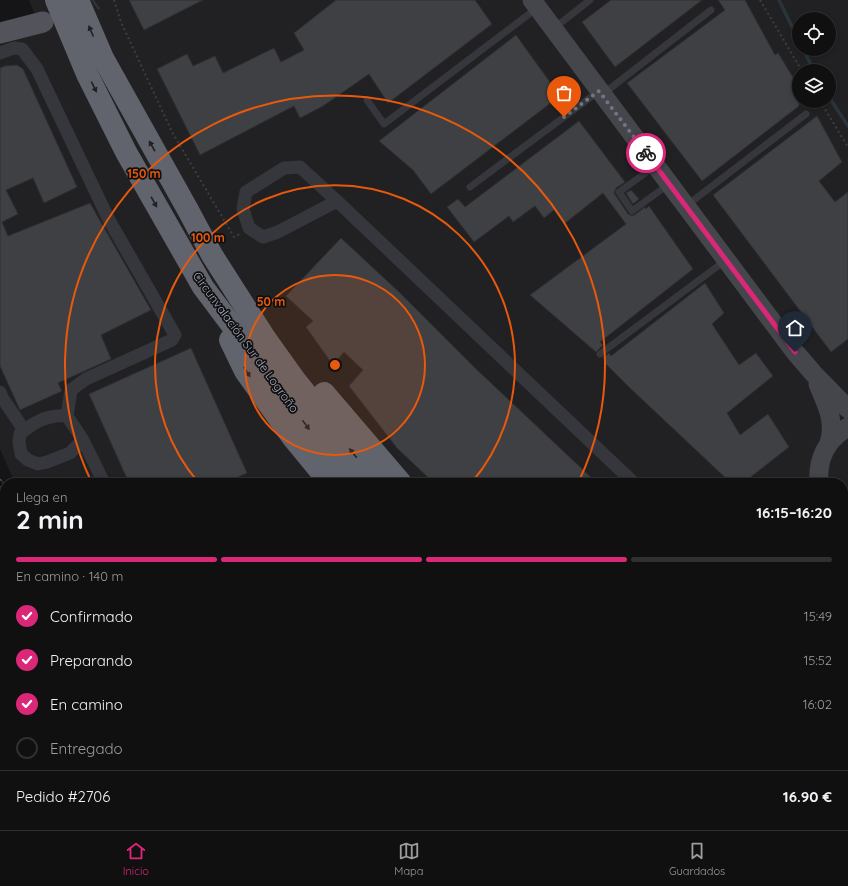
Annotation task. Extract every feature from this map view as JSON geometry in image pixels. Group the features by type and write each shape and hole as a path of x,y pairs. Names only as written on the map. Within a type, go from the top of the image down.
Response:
{"highway":[{"name":"Circunvalación Sur de Logroño","path":"56,0 87,74 126,152 203,288 348,478"},
{"name":"Circunvalación Sur de Logroño","path":"78,0 104,58 212,255 265,338 300,386 374,478"},
{"path":"188,210 303,369 397,478"},
{"path":"203,288 245,371 293,438 326,478"}],"main road":[{"path":"535,4 795,352 848,409"},
{"path":"813,373 830,413 832,432 829,443"},
{"path":"817,478 821,457 829,443 839,432 848,427"}],"street":[{"path":"4,29 19,40 22,49 37,69 109,220 175,335 172,340 86,379 71,390 67,416 83,440 102,478"},
{"path":"0,53 14,48 22,49"},
{"path":"337,201 278,232 263,237 249,228 243,209 246,192 284,168 300,167 337,201 629,478"},
{"path":"0,392 3,399 24,430"},
{"path":"67,416 58,415 45,418 24,430 20,434 19,442 21,454 28,460 38,464 47,462 70,453 83,440"}],"lane":[{"path":"553,29 590,0"},
{"path":"367,100 384,124 535,4"},
{"path":"470,187 711,10"},
{"path":"686,206 806,114"},
{"path":"655,165 619,192 632,211 669,184"},
{"path":"600,354 726,260"}],"path":[{"path":"114,0 121,22 172,132 234,237 249,228"},
{"path":"760,0 798,64"},
{"path":"824,108 848,147"}],"shaded area":[{"path":"29,0 848,0 848,478 13,478 0,449 0,37 40,28"}],"building":[{"path":"129,0 203,0 144,30"},
{"path":"336,0 475,0 492,24 388,103 369,74 323,106 300,118 294,106 200,155 157,69 187,54 193,66 215,56 223,73 274,48 281,62 304,50 294,33"},
{"path":"611,0 702,0 615,67 582,22"},
{"path":"718,0 745,0 775,55 778,53 792,76 792,108 796,108 702,181 627,83 725,10"},
{"path":"516,35 560,96 431,194 413,170 379,141"},
{"path":"17,65 23,69 77,187 44,203 33,178 6,190 18,214 2,222 8,236 90,203 151,310 101,335 111,359 58,383 62,391 20,410 0,366 0,68"},
{"path":"817,116 842,162 819,181 835,202 848,192 848,339 831,352 713,195"},
{"path":"579,121 625,182 616,188 614,193 628,214 633,216 645,207 646,209 649,206 693,269 600,342 603,345 596,352 530,295 626,224 603,193 564,224 554,210 544,218 535,206 513,222 509,216 474,242 447,207 458,199 465,207"},
{"path":"631,190 639,199 633,204 626,193"},
{"path":"341,238 399,292 474,367 592,478 429,478 397,448 349,386 363,370 344,352 333,365 306,327 313,321 286,296"},
{"path":"705,283 724,313 712,324 739,365 756,353 773,376 727,413 740,435 768,414 789,447 749,478 726,478 604,362 606,360 603,358 609,353 611,356"},
{"path":"191,348 247,473 236,478 127,478 89,394"}],"waterway":[{"path":"779,0 792,27"},
{"path":"806,56 810,64"},
{"path":"836,108 848,126"}],"tunnel":[{"path":"64,14 87,5 94,0"}],"way so far":[{"path":"564,117 599,91 646,153"}],"route":[{"path":"646,153 795,352"}]}
